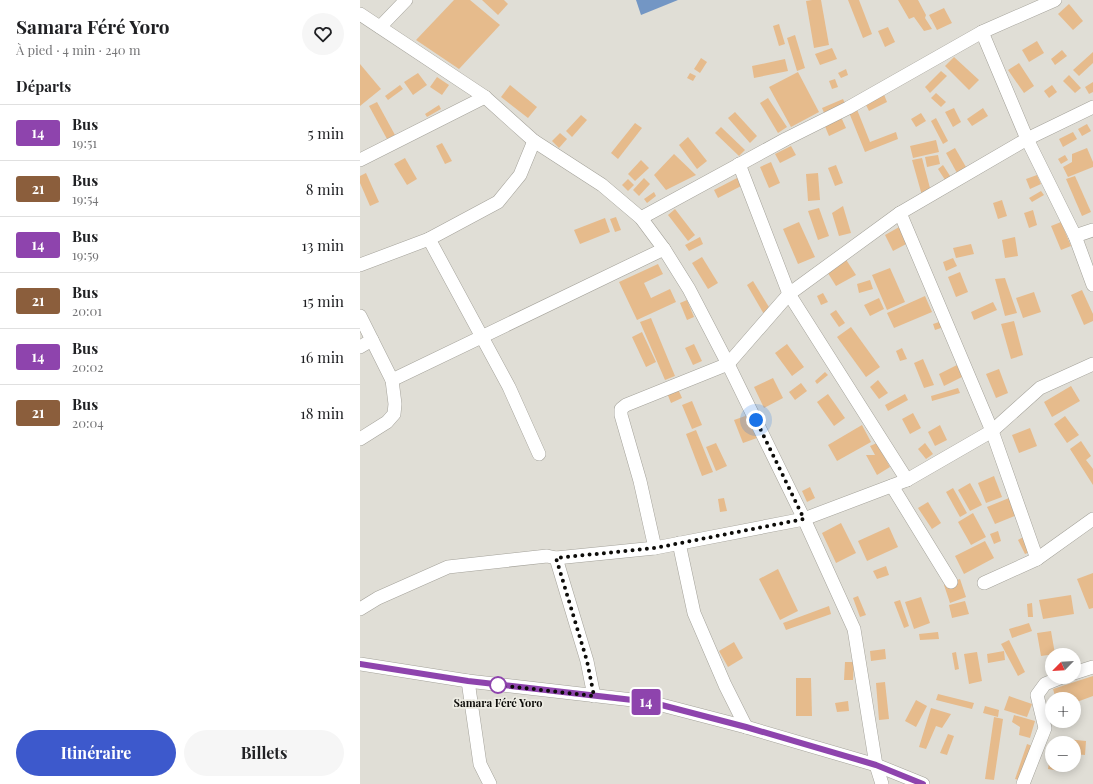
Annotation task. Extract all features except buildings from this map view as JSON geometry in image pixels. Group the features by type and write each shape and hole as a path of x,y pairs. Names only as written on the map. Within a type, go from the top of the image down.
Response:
{"street":[{"path":"380,27 406,0"},
{"path":"641,218 786,139 848,108 982,32 1055,0"},
{"path":"360,14 485,97 534,141 602,185 641,218 664,249 689,289 728,364 804,519 854,629 876,765 882,784"},
{"path":"982,32 1027,138 1075,236 1093,284"},
{"path":"360,160 485,97"},
{"path":"655,548 640,481 621,415 621,409 626,405 728,364 789,294 900,214 1027,138 1093,107"},
{"path":"360,265 429,239 498,202 520,175 534,141"},
{"path":"739,164 789,294 907,480"},
{"path":"900,214 992,431 1037,559"},
{"path":"1075,236 1093,230"},
{"path":"429,239 509,387 538,454"},
{"path":"392,380 664,249"},
{"path":"360,316 392,380 395,404 394,414 387,422 360,439"},
{"path":"360,346 372,340"},
{"path":"360,609 378,598 448,567 547,556 556,558 655,548 804,519 907,480 992,431 1040,388 1093,364"},
{"path":"892,486 951,582"},
{"path":"984,583 1037,559 1093,519"},
{"path":"679,543 694,613 746,727"},
{"path":"556,558 587,661 594,696"},
{"path":"360,664 468,681 650,702 746,727 876,765 923,784"},
{"path":"1081,671 1093,667"},
{"path":"468,681 480,764 490,784"},
{"path":"1023,784 1045,728 1037,695 1045,684"}],"water":[{"path":"636,0 678,0 641,15"}],"bus line":[{"name":"14","path":"360,664 468,681 650,702 746,727 876,765 923,784"}],"place":[{"name":"Samara Féré Yoro","path":"498,685"}],"route":[{"path":"498,685 594,696 587,661 556,558 655,548 804,519 756,420"}]}
